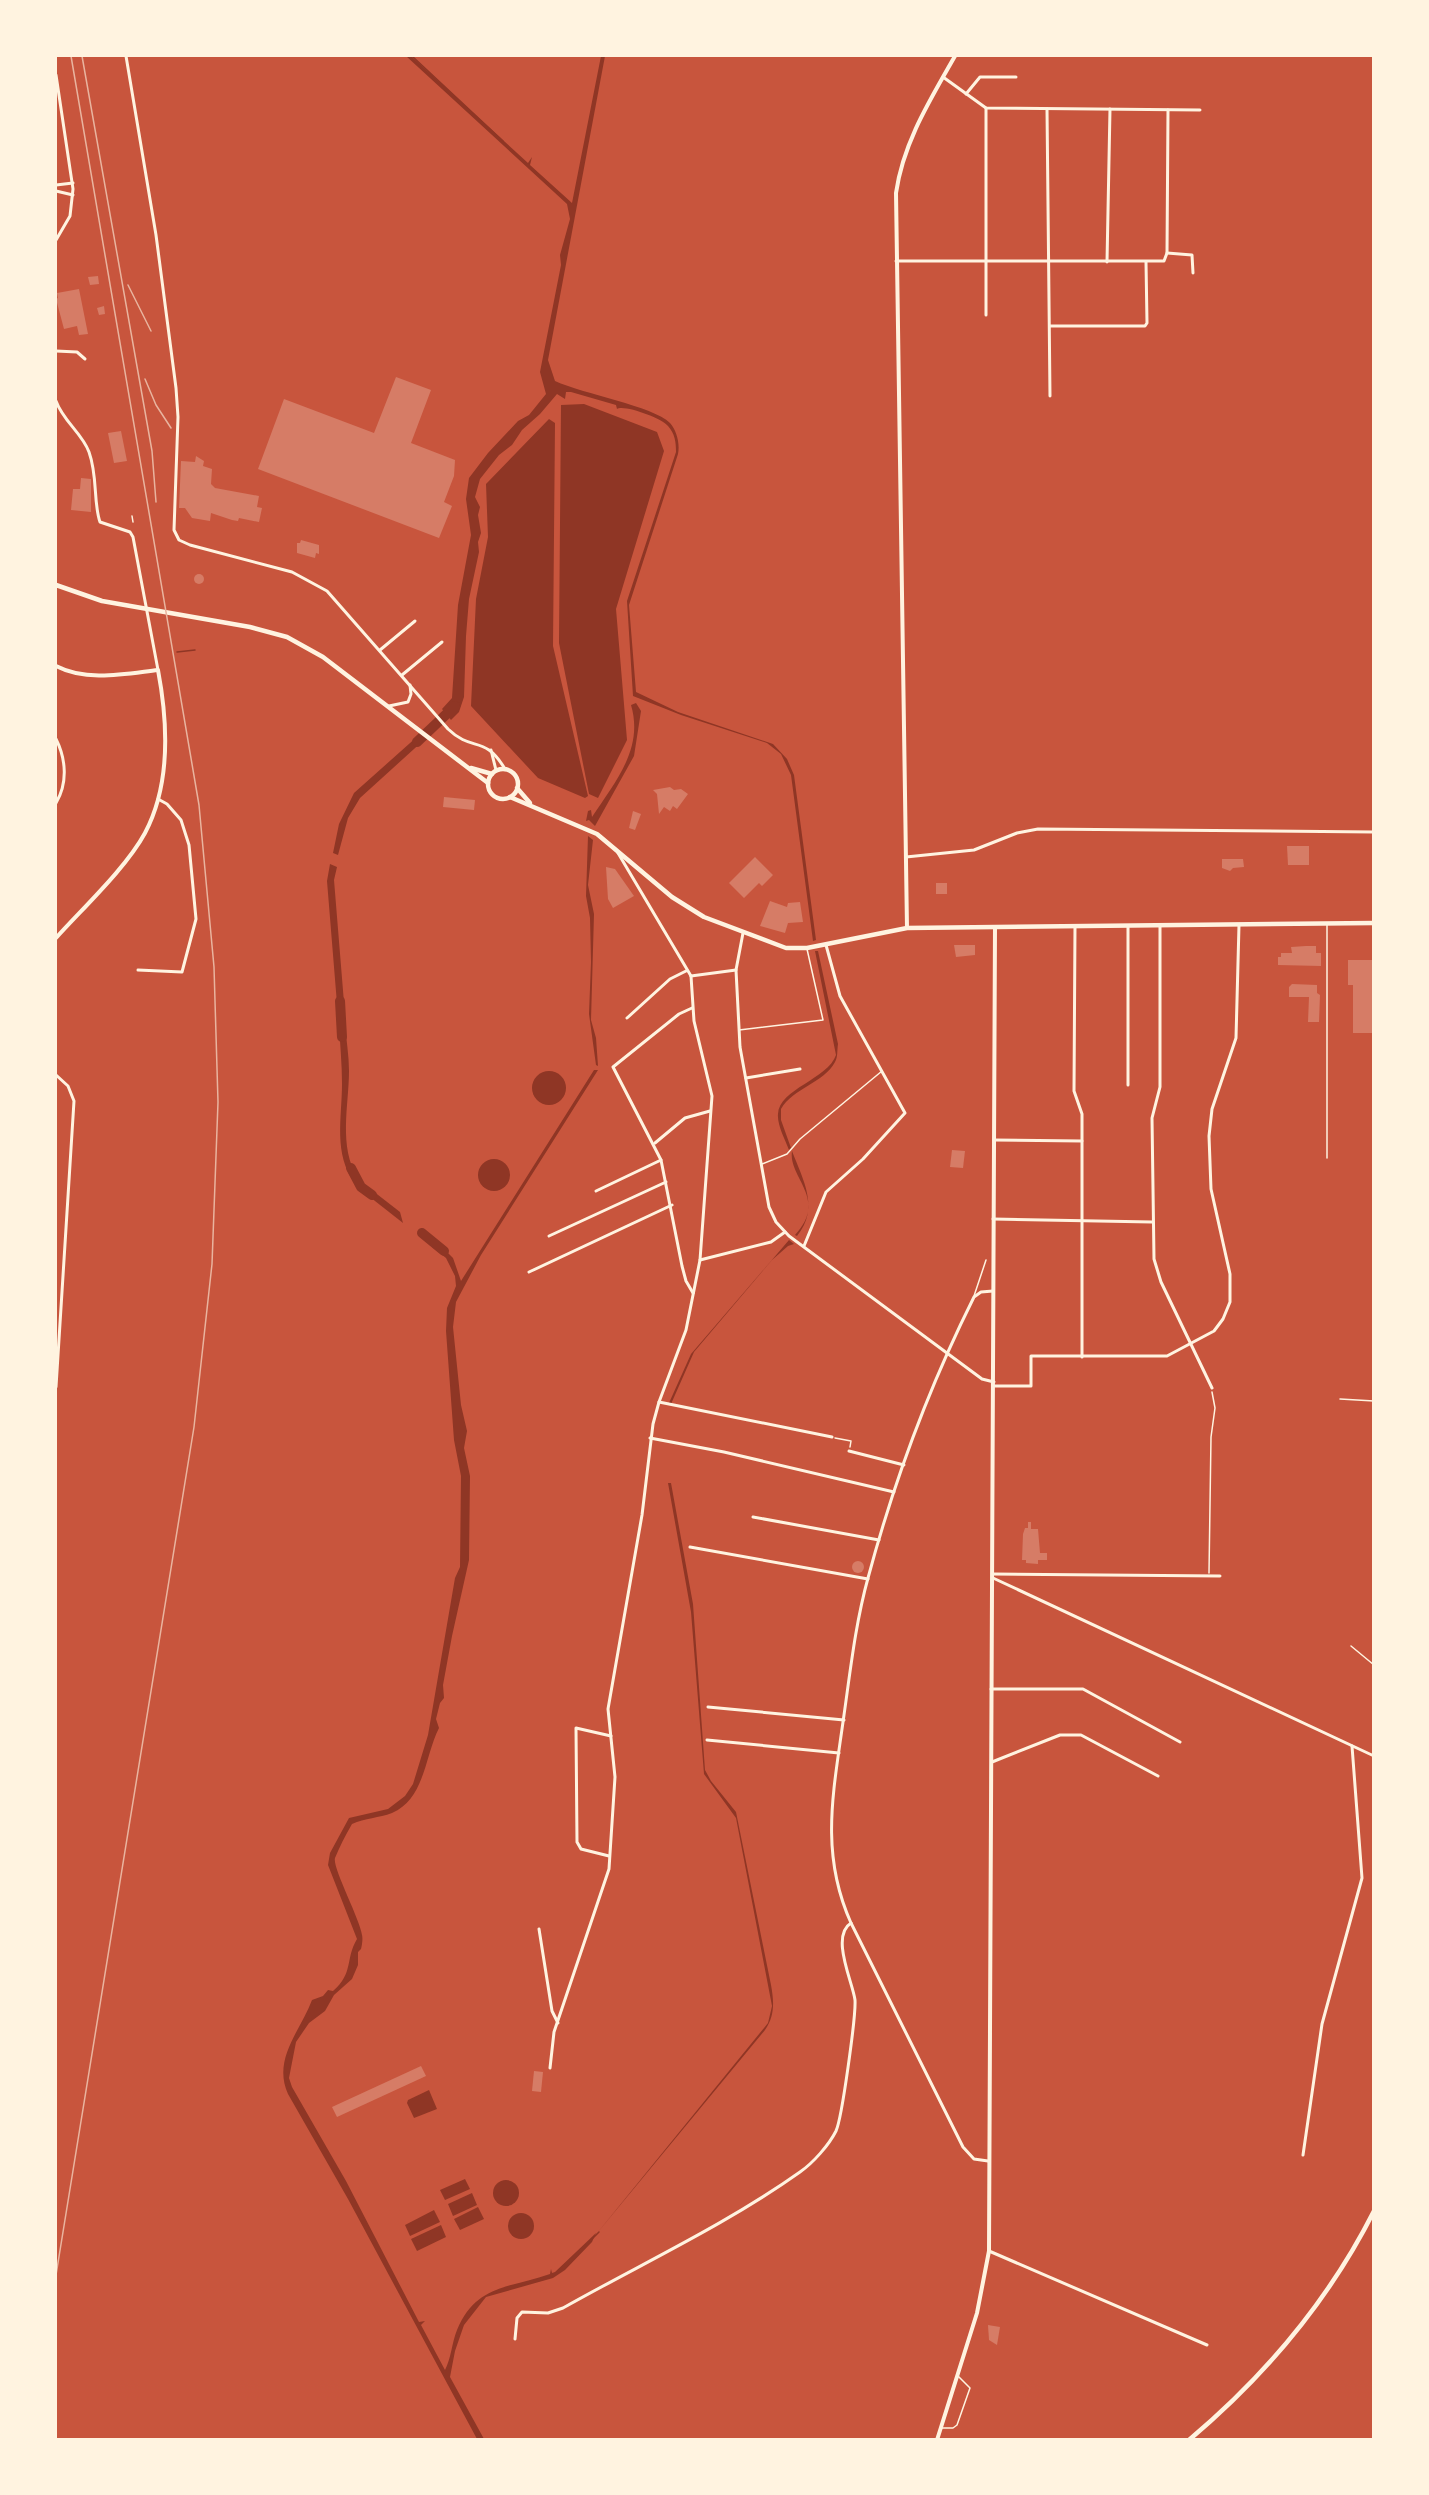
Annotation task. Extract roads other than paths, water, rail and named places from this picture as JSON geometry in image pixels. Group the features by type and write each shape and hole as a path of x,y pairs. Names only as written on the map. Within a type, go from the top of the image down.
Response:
{"main road":[{"path":"56,585 87,597 250,627 287,637 323,657 418,727 488,783 491,792 496,797 510,797 597,834 687,907 743,933 786,948 807,948 907,928 1374,923"},
{"path":"468,767 494,772 506,769 514,774 517,788 537,808"},
{"path":"488,783 494,772"},
{"path":"510,797 517,788"},
{"path":"1189,2439 1249,2385 1281,2350 1334,2279 1374,2211"}],"street":[{"path":"126,56 156,235 175,379 178,417 174,522 179,540 190,546 292,572 319,585 336,598 445,725 460,739 490,748 506,769"},
{"path":"907,928 904,857 896,194 902,164 914,131 955,56"},
{"path":"56,75 73,183 70,216 56,240"},
{"path":"966,94 980,77 1016,76"},
{"path":"943,77 986,108 1200,110"},
{"path":"986,108 984,262 986,315"},
{"path":"1047,109 1050,396"},
{"path":"1107,262 1110,109"},
{"path":"896,261 1163,262 1167,253 1168,110"},
{"path":"56,185 73,183"},
{"path":"56,191 73,195"},
{"path":"1167,253 1192,255 1193,273"},
{"path":"1050,326 1145,326 1147,323 1146,262"},
{"path":"56,353 77,352 85,359"},
{"path":"56,401 73,431 87,447 92,460 97,482 100,522 130,532 158,670 166,733 158,799 150,822 136,846 56,938"},
{"path":"380,650 415,621"},
{"path":"402,675 442,642"},
{"path":"56,666 68,673 95,676 158,670"},
{"path":"389,706 408,702 411,694 410,684"},
{"path":"56,739 62,752 64,774 62,790 56,803"},
{"path":"490,748 494,772"},
{"path":"138,970 182,972 196,919 187,831 167,804 158,799"},
{"path":"904,857 974,850 1017,833 1038,829 1374,832"},
{"path":"550,2068 558,2023 609,1869 614,1788 612,1736 608,1709 642,1515 650,1437 658,1402 686,1330 700,1260 710,1111 710,1087 692,1008 691,976 618,851"},
{"path":"743,933 736,970 738,1030 771,1212 789,1236 984,1381 994,1384 1031,1386 1031,1356 1167,1356 1214,1331 1223,1319 1230,1302 1230,1274 1211,1189 1209,1136 1212,1109 1236,1038 1239,925"},
{"path":"937,2439 977,2313 989,2251 995,926"},
{"path":"1075,926 1074,1091 1082,1114 1082,1357"},
{"path":"1128,927 1128,1085"},
{"path":"1160,927 1160,1087 1152,1118 1154,1259 1161,1282 1212,1388"},
{"path":"804,1246 826,1192 863,1159 904,1116 905,1111 840,996 825,943"},
{"path":"691,976 736,970"},
{"path":"627,1018 670,979 686,971"},
{"path":"692,1008 678,1014 613,1067 655,1143 672,1205 682,1266 686,1281 693,1293"},
{"path":"746,1078 800,1069"},
{"path":"56,1075 68,1086 74,1101 56,1387"},
{"path":"655,1143 670,1133 685,1118 710,1111"},
{"path":"994,1140 1082,1141"},
{"path":"596,1191 661,1160"},
{"path":"549,1236 666,1182"},
{"path":"529,1272 672,1205"},
{"path":"993,1219 1152,1222"},
{"path":"700,1260 771,1242 785,1232"},
{"path":"988,2161 974,2160 963,2147 851,1923 838,1888 831,1856 831,1825 855,1641 879,1540 946,1353 974,1297 981,1292 993,1291"},
{"path":"658,1402 832,1437"},
{"path":"650,1437 895,1492"},
{"path":"849,1451 904,1465"},
{"path":"753,1517 879,1540"},
{"path":"690,1547 868,1580"},
{"path":"993,1576 1220,1576"},
{"path":"993,1576 1374,1756"},
{"path":"991,1689 1083,1689 1180,1742"},
{"path":"708,1707 844,1720"},
{"path":"610,1856 581,1849 577,1842 576,1728 612,1736"},
{"path":"990,1763 1060,1735 1071,1733 1081,1735 1158,1776"},
{"path":"706,1740 839,1753"},
{"path":"1303,2155 1322,2024 1362,1878 1352,1746"},
{"path":"515,2339 517,2318 522,2312 548,2313 563,2308 750,2203 802,2171 823,2149 836,2130 853,2028 855,1999 848,1981 843,1939 844,1930 851,1923"},
{"path":"539,1929 552,2011 558,2023"},
{"path":"989,2251 1207,2345"}],"lane":[{"path":"1327,924 1328,1158"},
{"path":"738,1030 823,1020 807,948"},
{"path":"762,1164 787,1154 794,1145 883,1071"},
{"path":"974,1297 986,1260"},
{"path":"1340,1399 1374,1401"},
{"path":"940,2427 947,2429 957,2425 970,2388 964,2379 957,2375"}],"waterway":[{"path":"412,56 503,141"},
{"path":"177,652 195,650"},
{"path":"417,742 455,706"},
{"path":"340,1001 342,1037"},
{"path":"351,1168 361,1187 372,1195"},
{"path":"422,1233 444,1251"},
{"path":"590,2241 599,2232"}],"railway":[{"path":"56,2275 194,1427 212,1264 218,1102 214,967 199,805 71,56"},
{"path":"82,56 152,451 156,502"},
{"path":"128,285 151,331"},
{"path":"145,379 156,405 171,428"}]}
